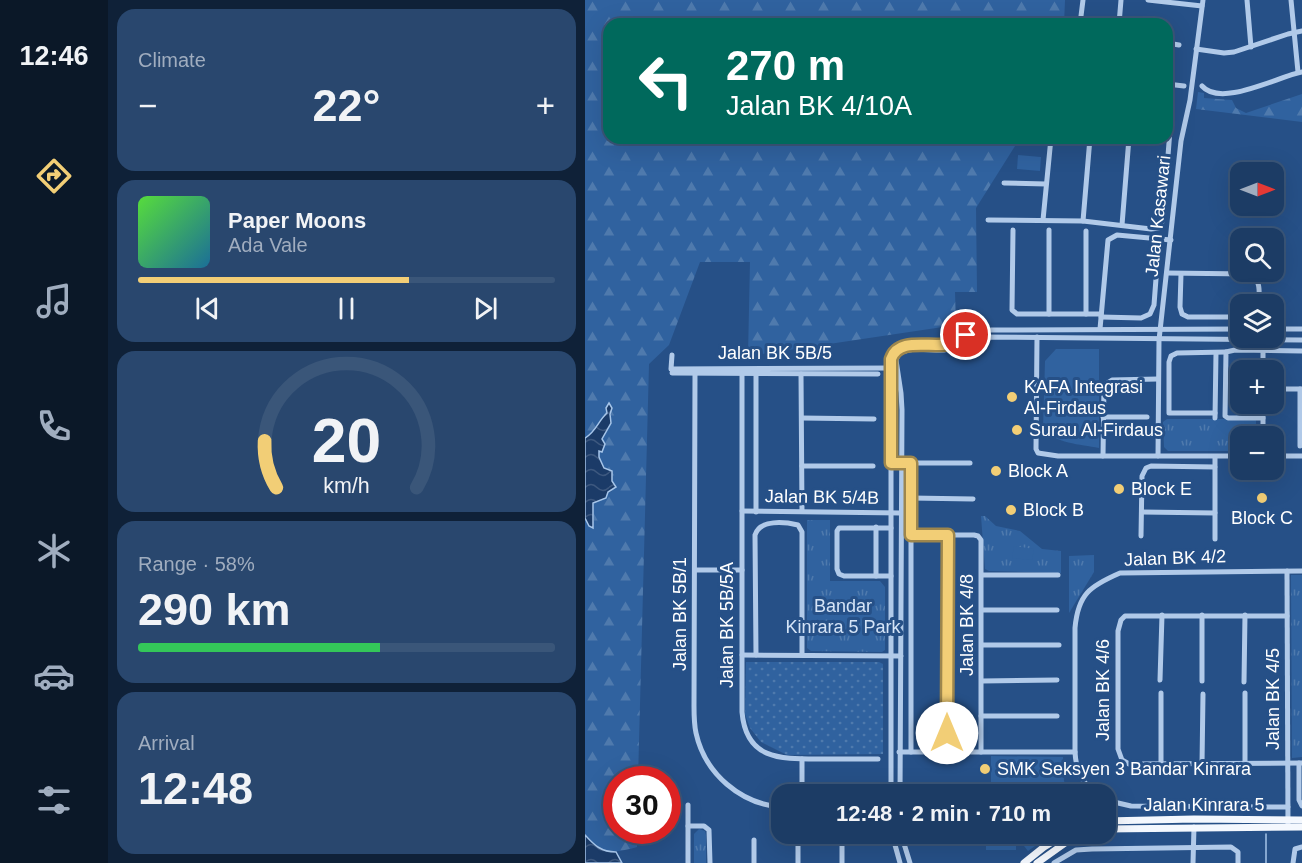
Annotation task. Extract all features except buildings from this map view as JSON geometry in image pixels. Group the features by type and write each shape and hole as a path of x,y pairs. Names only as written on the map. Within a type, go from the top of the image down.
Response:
{"main road":[{"name":"Jalan Kinrara 5","path":"1116,821 1194,819 1288,823 1302,827"},
{"name":"Jalan Kinrara 5","path":"1116,829 1194,828 1288,823 1302,820"},
{"path":"1024,863 1049,844"},
{"path":"1037,863 1064,844"}],"street":[{"path":"1081,18 1083,0"},
{"path":"1120,18 1121,0"},
{"path":"1148,0 1202,3"},
{"path":"1247,0 1251,47"},
{"path":"1202,86 1208,91 1235,94 1300,72 1291,0"},
{"name":"Jalan Kasawari","path":"1158,456 1159,340 1181,141 1190,100 1202,3"},
{"path":"1196,49 1224,53 1302,31"},
{"path":"1173,44 1179,45"},
{"path":"1173,85 1183,86"},
{"path":"1043,220 1050,144"},
{"path":"1083,221 1089,144"},
{"path":"1122,225 1129,144"},
{"path":"988,220 1083,221 1159,228 1163,220 1169,144"},
{"path":"1166,174 1177,175"},
{"path":"1005,183 1046,184"},
{"path":"1013,230 1012,310 1017,314 1086,314 1141,318 1150,314 1154,304 1159,240"},
{"path":"1049,230 1049,314"},
{"path":"1086,231 1086,314"},
{"path":"1100,329 1108,240 1117,235 1171,240"},
{"path":"1167,273 1248,274 1255,276 1259,282 1259,294"},
{"path":"1181,274 1180,307 1182,315 1188,317 1230,316"},
{"path":"891,784 890,513 893,353 902,346 951,344 976,331 1230,329"},
{"path":"1284,329 1302,329"},
{"path":"1037,330 1036,449 1038,453 1103,456 1230,456"},
{"path":"900,784 901,393 894,368 898,355 906,350 945,350 979,337 1302,340"},
{"path":"1169,413 1169,362 1171,356 1177,353 1216,353 1235,350 1302,351"},
{"path":"1263,350 1263,360"},
{"path":"1226,352 1225,416 1228,418 1263,418"},
{"path":"1158,413 1215,416 1216,353"},
{"name":"Jalan BK 5B/5","path":"672,356 671,369 894,368"},
{"name":"Jalan BK 5B/5","path":"672,373 878,374"},
{"name":"Jalan BK 5B/1","path":"695,373 695,725 699,744 709,764 733,790 742,796 771,805"},
{"name":"Jalan BK 5B/5A","path":"742,373 742,712 746,732 758,749 782,759 878,759"},
{"path":"756,374 756,512"},
{"path":"801,374 802,511"},
{"path":"1103,456 1103,388 1106,382 1158,379"},
{"path":"1284,389 1301,389 1300,446"},
{"path":"1263,414 1263,426"},
{"path":"1103,417 1147,417"},
{"path":"802,418 874,419"},
{"path":"1284,456 1302,456"},
{"path":"1215,457 1215,539"},
{"path":"891,463 971,463"},
{"path":"911,463 911,752"},
{"path":"802,466 873,466"},
{"path":"1141,536 1142,476 1146,468 1151,466 1215,467"},
{"path":"911,498 973,500"},
{"name":"Jalan BK 5/4B","path":"743,511 901,513"},
{"path":"1142,512 1215,513"},
{"path":"756,655 756,535 761,525 778,524 798,525 802,532 802,655"},
{"path":"876,527 876,576"},
{"path":"891,528 840,528 837,531 839,574 844,576 891,576"},
{"path":"911,535 948,535 947,752"},
{"name":"Jalan BK 4/8","path":"948,535 978,536 982,543 981,752"},
{"path":"695,570 742,570"},
{"name":"Jalan BK 4/5","path":"1287,571 1288,823"},
{"name":"Jalan BK 4/2","path":"1087,784 1075,763 1074,752 1076,619 1084,596 1097,583 1123,573 1302,571"},
{"path":"982,575 1058,575"},
{"path":"982,610 1057,610"},
{"path":"1160,680 1162,615"},
{"path":"1202,615 1202,681"},
{"path":"1244,682 1245,615"},
{"name":"Jalan BK 4/6","path":"1287,616 1125,616 1121,620 1118,631 1119,755 1129,764 1300,763"},
{"path":"982,645 1059,645"},
{"path":"742,656 901,656"},
{"path":"982,681 1057,680"},
{"path":"1161,693 1161,764"},
{"path":"1245,693 1245,763"},
{"path":"1202,764 1203,694"},
{"path":"981,716 1057,716"},
{"path":"891,752 1074,752"},
{"path":"802,759 802,784"},
{"path":"1300,763 1299,800 1302,806"},
{"path":"1116,804 1122,806 1288,807"},
{"path":"688,805 689,863"},
{"path":"1193,863 1194,819"},
{"path":"688,826 704,826 709,830 710,863"},
{"path":"754,840 754,863"},
{"path":"798,844 798,863"},
{"path":"842,844 842,863"},
{"path":"895,844 900,863"},
{"path":"904,844 909,863"},
{"path":"1054,863 1076,850 1194,847 1231,847 1238,852 1238,863"},
{"path":"1293,863 1295,849 1302,847"}],"green space":[{"path":"585,0 1065,0 1064,18 603,18 603,144 1016,144 976,208 977,292 955,292 956,325 748,356 750,262 700,262 669,345 649,364 638,766 603,766 603,844 637,844 637,847 615,851 599,849 591,844 585,835 585,518 589,526 594,521 593,503 612,491 610,481 600,461 599,451 601,441 611,421 612,408 596,431 585,438"},
{"path":"1198,92 1204,93 1204,98 1232,100 1236,108 1246,113 1302,94 1302,122 1196,109"},
{"path":"1018,155 1041,157 1040,171 1017,169"},
{"path":"1056,349 1099,349 1099,448 1061,440 1043,428 1045,361"},
{"path":"1167,419 1256,419 1256,426 1230,426 1230,451 1168,451 1164,447 1163,422"},
{"path":"981,516 985,516 996,526 1020,531 1042,549 1061,551 1061,573 985,569"},
{"name":"Bandar Kinrara 5 Park","path":"807,520 830,520 830,581 880,581 885,587 885,650 882,652 811,651 807,648"},
{"path":"1014,546 1034,549 1032,560 1012,558"},
{"path":"1094,555 1094,572 1069,613 1069,556"},
{"path":"1291,575 1302,575 1302,757 1292,758"},
{"path":"746,662 879,662 883,664 883,754 787,755 761,742 750,728 745,714"},
{"path":"991,756 1063,757 1066,784 991,784"},
{"path":"699,829 705,831 706,835 706,863 694,863 694,834"},
{"path":"986,844 1016,844 1016,850 986,850"},
{"path":"1024,844 1038,844 1028,851"}],"water":[{"path":"609,403 612,408 611,423 602,439 605,444 602,452 599,451 599,457 604,468 612,471 612,481 616,487 608,492 606,498 593,503 593,528 589,526 585,518 585,438 592,433 607,413 606,408"},
{"path":"585,835 598,847 616,852 622,863 585,863"}],"waterway":[{"path":"1266,834 1266,863"}],"place":[{"name":"KAFA Integrasi Al-Firdaus","path":"1012,397"},
{"name":"Surau Al-Firdaus","path":"1017,430"},
{"name":"Block A","path":"996,471"},
{"name":"Block E","path":"1119,489"},
{"name":"Block C","path":"1262,498"},
{"name":"Block B","path":"1011,510"},
{"name":"SMK Seksyen 3 Bandar Kinrara","path":"985,769"}],"route":[{"path":"947,733 948,535 911,535 911,463 891,463 891,359 897,348 902,346 951,344 966,335"}]}
